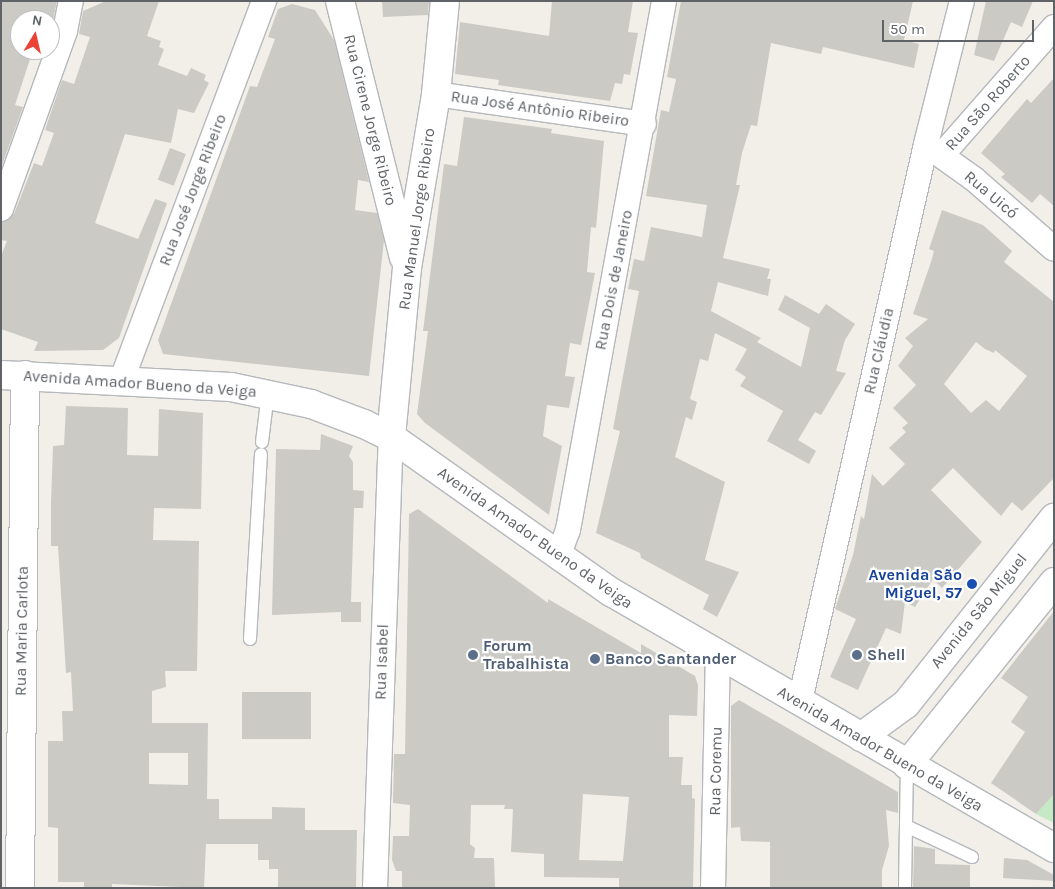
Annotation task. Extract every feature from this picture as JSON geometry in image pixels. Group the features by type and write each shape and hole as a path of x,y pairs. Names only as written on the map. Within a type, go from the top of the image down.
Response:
{"main road":[{"name":"Rua Cirene Jorge Ribeiro","path":"340,1 407,268"},
{"name":"Rua Manuel Jorge Ribeiro","path":"391,437 407,268 436,94 445,1"},
{"name":"Avenida Amador Bueno da Veiga","path":"13,375 122,379 268,393 311,404 391,437 558,557 611,592 898,760 1054,848"},
{"name":"Rua Maria Carlota","path":"13,375 20,888"},
{"name":"Avenida São Miguel","path":"861,737 906,704 1054,518"},
{"path":"898,760 1054,582"},
{"name":"Avenida São Miguel","path":"898,760 906,704"}],"street":[{"path":"1,209 65,31 71,1"},
{"name":"Rua José Jorge Ribeiro","path":"122,379 264,1"},
{"name":"Rua Dois de Janeiro","path":"558,557 568,530 644,124 664,1"},
{"name":"Rua Cláudia","path":"800,701 934,150 962,1"},
{"name":"Rua São Roberto","path":"934,150 1054,28"},
{"name":"Rua José Antônio Ribeiro","path":"436,94 644,124"},
{"name":"Rua Uicó","path":"934,150 1054,249"},
{"name":"Rua Isabel","path":"375,888 391,437"},
{"name":"Rua Coremu","path":"713,888 718,654"}],"lane":[{"path":"250,639 261,448 268,393"},
{"path":"898,760 906,826 905,888"},
{"path":"906,826 972,857"}],"green space":[{"path":"1054,794 1054,823 1036,814"}],"building":[{"path":"1,1 57,1 55,10 10,10 10,60 30,60 15,105 23,107 1,168"},
{"path":"106,1 159,1 147,36 161,41 159,47 164,49 158,65 187,76 191,68 206,75 204,80 209,83 194,113 178,109 171,143 125,134 95,223 138,239 155,199 167,203 119,338 103,350 34,351 38,342 1,329 1,256 7,241 1,240 1,222 14,214 34,163 42,166 54,133 45,130 62,80 74,84 90,37 79,34 83,11"},
{"path":"382,1 429,1 428,15 383,17"},
{"path":"552,1 633,1 628,32 638,33 630,75 624,74 622,84 615,83 610,101 498,85 499,80 455,74 460,22 549,36"},
{"path":"681,1 913,1 904,40 919,44 914,68 823,47 821,54 771,43 757,126 751,125 742,153 736,185 740,185 723,258 770,269 767,279 771,279 768,296 718,282 711,311 761,338 757,342 801,367 810,328 778,310 785,295 819,314 826,304 855,324 845,340 836,371 846,373 821,415 815,412 798,440 816,451 809,464 767,441 783,411 740,386 746,377 735,370 747,349 715,333 708,361 700,359 690,399 697,402 692,420 686,417 675,457 725,482 705,560 739,572 717,617 703,609 709,595 641,558 640,553 596,533 620,431 613,429 639,291 628,289 634,259 644,261 651,227 702,237 707,205 646,196 661,110 669,112 676,79 667,77"},
{"path":"986,1 1033,1 1022,27 1011,22 994,61 974,55"},
{"path":"292,4 315,10 334,40 369,182 358,180 355,210 377,213 384,240 369,376 163,354 158,340 250,86 257,87 275,39 268,37 278,9"},
{"path":"1054,78 1054,206 1040,194 1032,203 1001,177 1005,174 981,153 1027,99 1031,103"},
{"path":"464,117 552,129 551,133 604,141 596,228 591,227 587,272 595,273 581,345 570,343 565,376 575,377 569,408 547,405 543,436 562,446 549,515 425,423 417,414 428,331 423,331 444,164 457,166"},
{"path":"170,148 186,154 174,186 158,180"},
{"path":"942,210 983,225 1012,251 1004,262 1054,302 1054,478 1022,511 1012,502 1001,516 953,468 931,490 982,542 942,588 933,579 915,607 905,602 901,634 886,628 858,690 830,677 856,619 835,609 853,555 861,516 864,519 872,474 883,486 905,464 889,448 906,432 902,428 908,423 893,408 916,385 898,366 913,346 905,338 928,319 913,314 934,251 929,249","holes":["976,342 994,353 995,350 1027,376 999,411 986,400 971,413 944,384"]},
{"path":"66,406 128,408 127,455 158,456 159,409 203,413 201,509 154,508 153,540 199,541 197,671 165,671 166,687 152,691 152,723 208,723 207,799 219,799 219,819 272,819 272,807 305,808 305,830 357,830 356,888 278,888 278,869 269,869 269,860 258,860 258,844 206,844 204,888 112,884 112,888 84,888 84,882 58,882 58,828 48,827 48,741 63,741 62,711 73,711 71,672 66,673 58,546 51,546 53,446 64,445","holes":["149,753 188,753 188,785 149,784"]},
{"path":"321,434 353,446 349,456 353,462 353,490 364,491 363,508 354,508 351,602 361,602 361,622 341,622 341,612 272,615 276,449 320,450"},
{"path":"418,509 548,603 548,599 641,653 641,644 695,676 698,685 697,716 669,715 669,757 683,757 681,785 692,785 692,798 695,799 693,888 619,888 619,878 544,877 544,854 511,852 513,809 504,809 505,805 471,805 470,844 475,848 474,858 494,858 495,888 402,888 402,871 396,871 392,860 393,836 409,836 410,805 393,803 394,754 405,754 409,514","holes":["583,794 629,797 623,861 579,860"]},
{"path":"1054,611 1054,794 1036,814 991,783 1025,732 1011,722 1028,697 1001,678"},
{"path":"242,692 311,692 311,739 242,739"},
{"path":"739,700 898,792 898,813 886,810 889,846 882,870 882,888 770,888 770,842 741,841 740,827 731,828 731,706"},
{"path":"914,846 935,849 935,864 970,865 970,888 913,888"},
{"path":"1004,858 1027,860 1054,875 1054,881 1003,878"}],"place":[{"name":"Avenida São Miguel, 57","path":"972,584"},
{"name":"Forum Trabalhista","path":"473,655"},
{"name":"Shell","path":"857,655"},
{"name":"Banco Santander","path":"595,659"}]}
